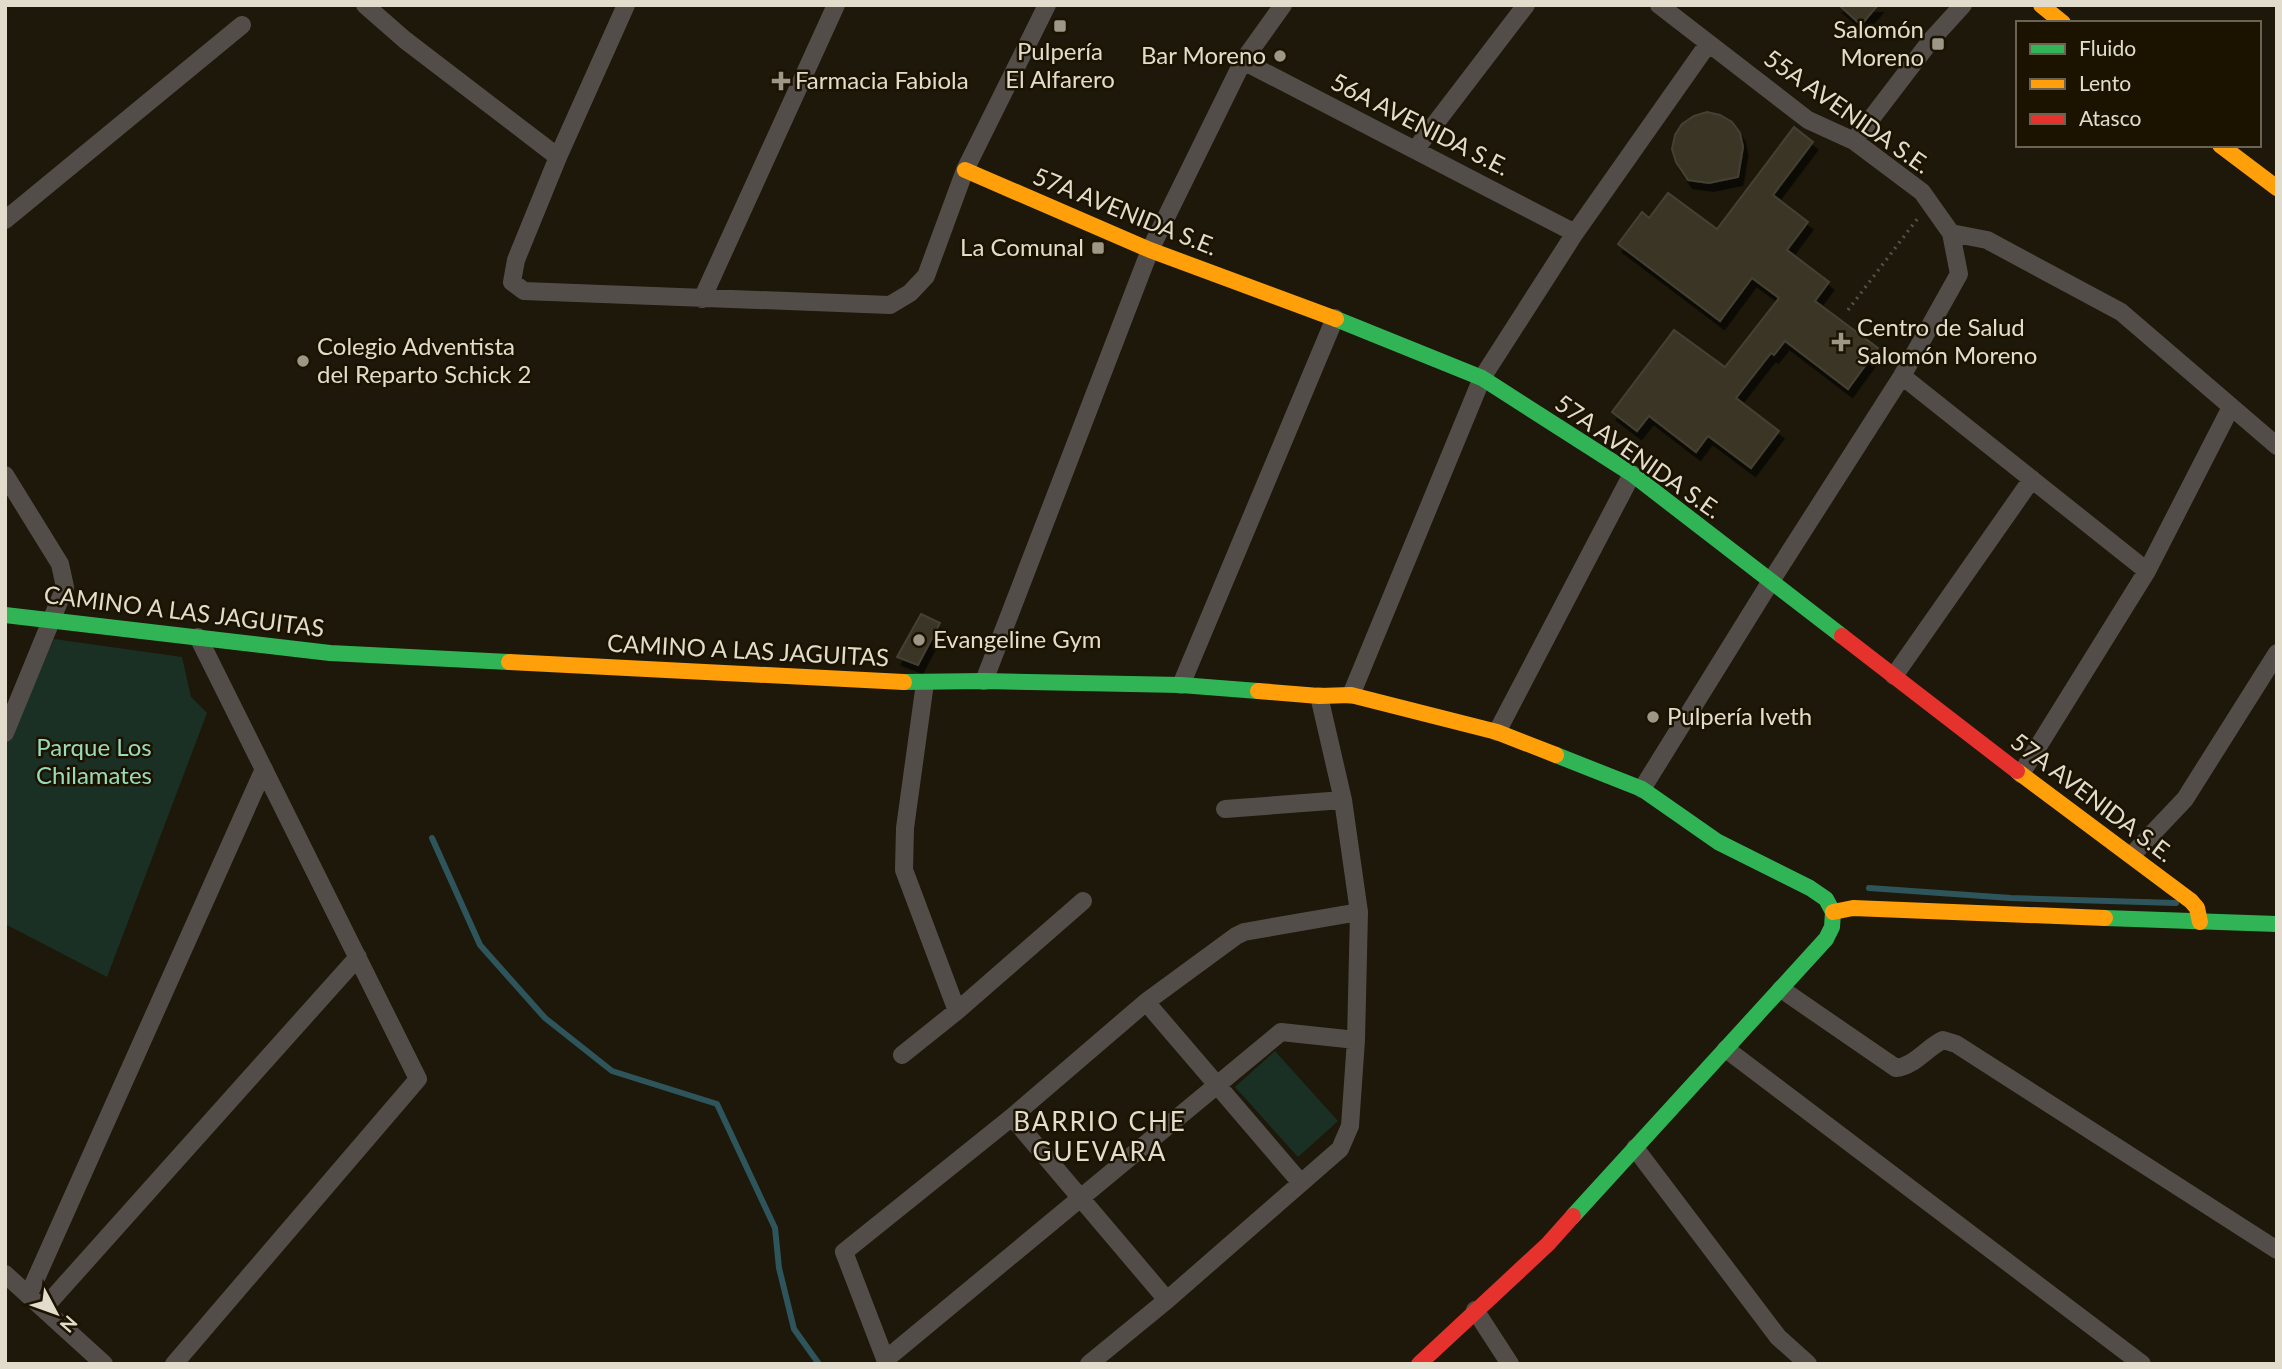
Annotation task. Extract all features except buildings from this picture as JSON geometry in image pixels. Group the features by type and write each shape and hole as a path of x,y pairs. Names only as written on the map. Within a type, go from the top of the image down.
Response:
{"street":[{"path":"365,5 405,40 558,158"},
{"path":"626,5 516,260 512,282 524,291 890,304 910,293 926,276 965,170 1047,5"},
{"path":"702,299 835,5"},
{"path":"984,681 1150,250 1243,61 1283,5"},
{"path":"1415,150 1526,5"},
{"name":"55A AVENIDA S.E.","path":"1659,5 1808,120 1854,141 1922,192 1951,233"},
{"path":"1854,141 1932,39 1963,5"},
{"path":"2041,5 2061,21"},
{"path":"5,220 242,25"},
{"path":"1351,695 1482,378 1575,233 1708,44"},
{"name":"56A AVENIDA S.E.","path":"1243,61 1575,233"},
{"path":"2223,147 2277,188"},
{"name":"57A AVENIDA S.E.","path":"965,170 1150,250 1335,318 1482,378 1632,474 2021,775 2191,901 2197,908 2200,922"},
{"path":"1642,789 1902,376 1958,274 1951,233 1987,240 2121,312 2277,446"},
{"path":"1181,685 1335,318"},
{"path":"1902,376 2147,571"},
{"path":"2021,775 2147,571 2231,407"},
{"path":"1497,732 1632,474"},
{"path":"5,475 60,565 65,587 5,733"},
{"path":"1894,676 2032,479"},
{"name":"CAMINO A LAS JAGUITAS","path":"5,615 330,653 925,683 984,681 1181,685 1319,696 1351,695 1497,732 1642,789 1718,842 1810,888 1826,899 1833,912"},
{"path":"174,1364 418,1079 198,636"},
{"path":"2132,855 2185,799 2277,653"},
{"path":"925,683 905,828 904,870 957,1011"},
{"path":"1089,1364 1167,1300 1340,1149 1350,1126 1356,1040 1359,912 1343,800 1319,696"},
{"path":"29,1294 264,769"},
{"path":"1225,809 1343,800"},
{"path":"902,1055 957,1011 1083,901"},
{"path":"1419,1364 1548,1244 1826,939 1832,927 1833,912 1853,908 2277,924"},
{"path":"1356,1040 1281,1032 1079,1197 886,1362 844,1252 1012,1117 1146,1002 1236,936 1244,932 1359,912"},
{"path":"44,1308 358,957"},
{"path":"1781,989 1896,1068 1908,1066 1930,1046 1943,1040 1956,1044 2277,1250"},
{"path":"1146,1002 1301,1183"},
{"path":"1726,1049 2142,1364"},
{"path":"1012,1117 1167,1300"},
{"path":"1635,1148 1778,1337 1808,1364"},
{"path":"5,1273 104,1364"},
{"path":"1475,1310 1510,1364"}],"path":[{"path":"1848,310 1930,203"}],"green space":[{"name":"Parque Los Chilamates","path":"54,639 182,657 191,697 207,713 107,977 5,924 5,745"},
{"path":"1275,1051 1338,1121 1298,1157 1235,1087"}],"waterway":[{"path":"432,838 480,945 545,1018 612,1071 717,1104 775,1228 779,1268 794,1329 819,1364"},
{"path":"1869,888 2011,898 2176,903"}],"traffic: fast":[{"path":"1336,319 1482,378 1632,474 1842,636"},
{"path":"5,615 330,653 509,662"},
{"path":"904,682 1181,685 1258,691"},
{"path":"1556,755 1642,789 1718,842 1810,888 1826,899 1833,912 1832,927 1826,939 1573,1216"},
{"path":"2105,918 2277,924"}],"traffic: slow":[{"path":"2041,5 2061,21"},
{"path":"2223,147 2277,188"},
{"path":"965,170 1150,250 1336,319"},
{"path":"509,662 904,682"},
{"path":"1258,691 1319,696 1351,695 1497,732 1556,755"},
{"path":"2017,771 2191,901 2197,908 2200,922"},
{"path":"1833,912 1853,908 2105,918"}],"traffic: jam":[{"path":"1842,636 2017,771"},
{"path":"1419,1364 1548,1244 1573,1216"}],"place":[{"name":"Pulpería El Alfarero","path":"1060,26"},
{"name":"Salomón Moreno","path":"1938,44"},
{"name":"Bar Moreno","path":"1280,56"},
{"name":"Farmacia Fabiola","path":"781,81"},
{"name":"La Comunal","path":"1098,248"},
{"name":"Centro de Salud Salomón Moreno","path":"1841,342"},
{"name":"Colegio Adventista del Reparto Schick 2","path":"303,361"},
{"name":"Evangeline Gym","path":"919,640"},
{"name":"Pulpería Iveth","path":"1653,717"}],"district":[{"name":"BARRIO CHE GUEVARA","path":"1100,1137"}]}
